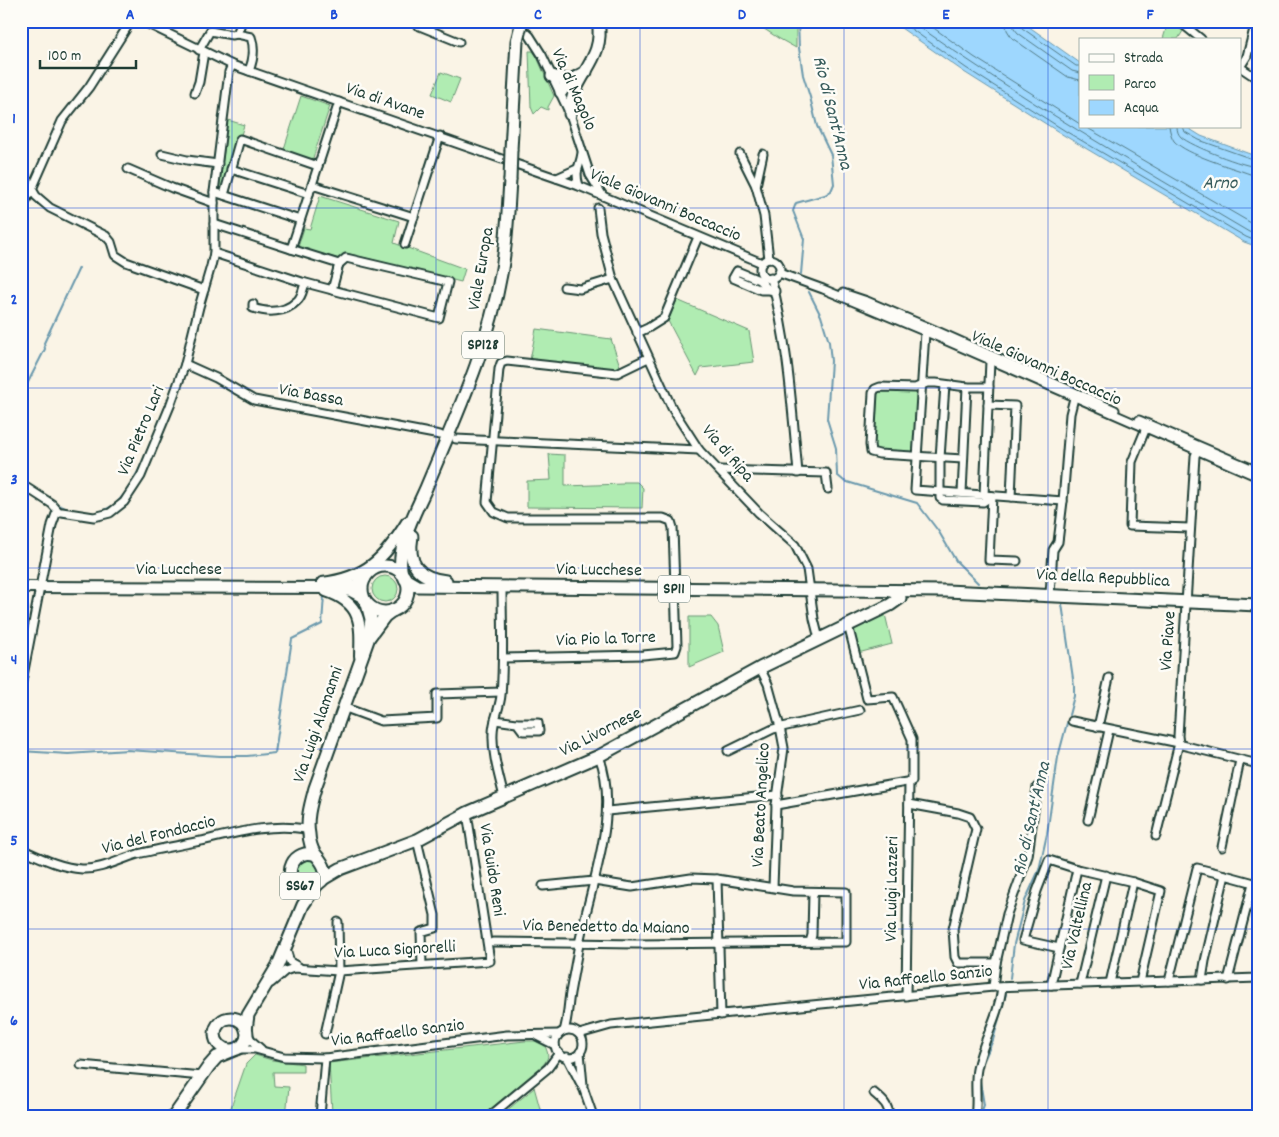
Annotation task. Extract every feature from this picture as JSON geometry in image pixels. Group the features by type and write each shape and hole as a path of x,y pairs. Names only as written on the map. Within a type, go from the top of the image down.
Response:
{"main road":[{"name":"Viale Europa","path":"383,566 394,555 405,538 474,370 490,323 505,250 517,40 522,21"},
{"path":"561,92 586,72 596,52 600,32 598,21"},
{"path":"552,76 572,85"},
{"path":"570,114 572,85"},
{"name":"SP128","path":"421,500 410,555 420,572 435,580 487,583 502,587"},
{"name":"SP128","path":"278,588 346,579 374,564 395,542 421,500"},
{"name":"Viale Europa","path":"403,576 400,563 405,538"},
{"name":"Via Lucchese","path":"21,587 336,588 355,585 365,579 372,570 383,566 393,568 416,586 946,590"},
{"path":"393,610 403,603 408,591 403,576"},
{"path":"365,579 362,592 366,601"},
{"path":"303,588 334,594 346,600 354,607 361,629 360,662"},
{"name":"Via Lucchese","path":"336,588 351,591 376,610 387,612 393,610"},
{"name":"Via della Repubblica","path":"946,590 1258,605"},
{"name":"Via Livornese","path":"320,882 349,866 417,840 467,813 599,756 760,668 890,605 946,590"},
{"path":"890,605 900,596 891,591"},
{"name":"Via Luigi Alamanni","path":"299,856 304,844 315,788 368,640 371,619 366,601"},
{"name":"Via Luigi Alamanni","path":"368,640 385,616 393,610"},
{"name":"Via Luigi Alamanni","path":"307,825 316,855"},
{"name":"SS67","path":"174,1116 209,1066 217,1058 237,1049 245,1043 247,1020 254,1004 264,990 286,947 296,919 307,898 325,874 324,863 316,855 307,853 299,856 292,864 290,870 298,898 296,919"},
{"name":"SS67","path":"293,880 306,888 320,882"},
{"name":"SS67","path":"209,1066 213,1056 215,1029 218,1024 221,1021 240,1015 254,1004"},
{"path":"230,1018 240,1021 247,1032"},
{"path":"215,1038 221,1047 230,1050 237,1049"}],"street":[{"path":"21,209 32,189 62,120 89,87 131,21"},
{"name":"Via di Avane","path":"142,21 232,65 556,178"},
{"path":"237,34 242,21"},
{"path":"414,21 416,24 459,42"},
{"name":"Via di Magolo","path":"514,21 535,43 561,92 590,175 603,196"},
{"path":"1179,21 1200,38"},
{"path":"1242,64 1247,56 1256,21"},
{"path":"194,93 199,82 201,51 210,31 251,37 252,64 249,71"},
{"name":"Via Pietro Lari","path":"59,512 94,517 110,513 124,502 141,476 185,364 214,253 214,192 229,72 232,65"},
{"path":"1242,68 1258,79"},
{"path":"291,249 339,102"},
{"path":"405,244 440,136"},
{"path":"224,195 240,139 318,166"},
{"name":"Via di Magolo","path":"579,186 576,175 583,151"},
{"path":"162,154 187,160 218,164"},
{"name":"Viale Giovanni Boccaccio","path":"740,154 756,186 764,216 769,259 775,260 779,264 779,273 823,289 925,332 1258,477"},
{"name":"Viale Giovanni Boccaccio","path":"756,186 763,154"},
{"path":"128,169 214,203"},
{"path":"231,169 309,194"},
{"path":"556,178 577,169"},
{"path":"579,186 590,175"},
{"name":"Viale Giovanni Boccaccio","path":"556,178 762,263"},
{"path":"21,183 32,189 36,196 50,208 106,236 111,242 114,255 134,265 204,290"},
{"path":"312,185 414,217"},
{"path":"214,192 300,220"},
{"name":"Via di Ripa","path":"598,208 601,233 613,279 672,408 699,450 759,513 795,545 807,569 814,619 819,639"},
{"path":"214,224 339,264"},
{"path":"637,333 664,318 698,237"},
{"path":"214,253 306,283 332,290 439,318 448,282 346,258 339,264 332,290"},
{"path":"769,259 762,263 761,272 765,277 771,278 779,273"},
{"path":"771,278 772,291 789,370 798,473"},
{"path":"564,287 580,289 613,279"},
{"path":"253,304 253,308 267,312 283,309 298,301 306,283"},
{"name":"Viale Giovanni Boccaccio","path":"823,289 867,301 1258,471"},
{"path":"925,332 915,490 1063,501"},
{"path":"492,442 501,363 507,361 617,373 648,358"},
{"path":"990,361 988,405 988,560 1017,561"},
{"name":"Via Bassa","path":"185,364 216,378 254,400 440,435"},
{"path":"963,459 871,452 873,393 875,389 880,387 914,388 936,383 967,387 989,387"},
{"path":"945,385 940,458 940,498 943,500 983,502 988,495"},
{"path":"962,493 967,387"},
{"path":"1050,594 1053,550 1058,542 1070,414 1074,398"},
{"path":"988,405 1015,406 1011,497"},
{"path":"1146,428 1132,462 1130,526 1190,528"},
{"path":"456,440 699,450"},
{"name":"Via Pio la Torre","path":"492,442 487,502 494,512 501,516 508,518 663,518 671,521 673,528 676,652 643,655 503,658"},
{"name":"Via Piave","path":"1156,836 1179,743 1178,729 1190,528 1195,456 1197,451"},
{"path":"719,470 826,473 828,489"},
{"path":"21,484 52,504 59,512 56,514 52,525 21,686"},
{"path":"502,587 503,658 501,692 500,706 493,731 494,751 504,797"},
{"name":"Via Luigi Lazzeri","path":"848,625 866,699 893,697 912,739 906,996"},
{"name":"Via Beato Angelico","path":"760,668 768,684 784,748 776,805 773,887"},
{"path":"1098,727 1109,678"},
{"path":"343,707 381,721 437,718 438,694 501,692"},
{"path":"728,751 773,729 860,710"},
{"path":"495,720 517,723"},
{"path":"1072,721 1179,743 1258,764"},
{"path":"1088,820 1109,730"},
{"path":"599,756 603,767 607,811 571,990 569,1016 561,1032 556,1037 555,1046 559,1053 567,1057 575,1056 588,1037 599,1027"},
{"path":"1222,847 1240,760"},
{"path":"776,805 911,782"},
{"path":"993,987 996,963 1007,914 1028,856 1037,787"},
{"path":"607,811 778,795"},
{"path":"909,804 970,817 976,829 953,929 954,957 958,963 996,963"},
{"name":"Via Guido Reni","path":"467,813 490,961"},
{"name":"Via del Fondaccio","path":"21,849 64,866 85,869 96,868 137,854 228,834 273,826 307,825"},
{"path":"417,840 435,915 435,928 421,932 422,966"},
{"name":"Via Valtellina","path":"1060,948 1023,940 1037,891 1049,860 1161,891 1140,982"},
{"path":"1169,981 1197,868 1255,884 1228,980"},
{"name":"Via Valtellina","path":"1051,985 1077,869"},
{"name":"Via Valtellina","path":"1080,984 1106,875"},
{"path":"1202,980 1225,875"},
{"path":"543,886 594,881 632,887 691,878 717,879 793,891 813,892 812,935 810,942"},
{"path":"717,879 721,1015"},
{"path":"1110,983 1134,882"},
{"name":"Via Benedetto da Maiano","path":"493,942 637,944 846,942 846,892 813,892"},
{"path":"325,1034 338,971 338,922"},
{"path":"286,947 290,962 302,968"},
{"name":"Via Luca Signorelli","path":"302,968 338,971 490,961"},
{"path":"264,990 286,971 302,968"},
{"name":"Via Raffaello Sanzio","path":"577,1033 611,1025 993,987 1258,978"},
{"path":"975,1116 977,1068 1001,1001 1002,987"},
{"path":"569,1016 577,1033 581,1049 584,1090"},
{"name":"Via Raffaello Sanzio","path":"247,1032 252,1042 258,1048 268,1053"},
{"path":"561,1032 577,1033"},
{"name":"Via Raffaello Sanzio","path":"237,1049 247,1048 293,1058 325,1058 507,1035 561,1032"},
{"name":"Via Raffaello Sanzio","path":"532,1034 555,1046"},
{"path":"490,1116 548,1068 559,1053"},
{"path":"567,1057 584,1090 593,1116"},
{"path":"320,1116 325,1058"},
{"path":"82,1065 202,1076"},
{"path":"874,1093 886,1104 889,1116"}],"green space":[{"path":"752,21 796,21 796,48 778,38"},
{"path":"1168,22 1183,31 1179,38 1163,38"},
{"path":"529,51 533,51 537,57 554,96 548,110 541,107 534,114 531,107"},
{"path":"441,72 460,79 451,102 432,94"},
{"path":"301,96 330,106 312,161 283,152"},
{"path":"228,120 244,125 224,191 219,189"},
{"path":"320,196 399,221 394,243 465,269 461,282 346,253 339,259 298,247 304,228 310,229"},
{"path":"677,300 749,331 754,362 701,368 697,376 668,321"},
{"path":"536,329 611,339 620,366 615,370 530,360"},
{"path":"878,389 918,390 914,454 874,451"},
{"path":"549,454 565,455 565,486 637,482 643,488 642,508 527,507 527,481 551,480"},
{"path":"385,576 394,580 398,589 394,598 385,602 376,598 372,589 376,580"},
{"path":"885,614 892,644 858,653 851,629"},
{"path":"689,617 711,617 718,626 724,652 689,667"},
{"path":"308,860 316,863 319,871 316,879 308,882 300,879 297,871 300,863"},
{"path":"535,1041 545,1046 548,1054 546,1060 543,1065 482,1116 354,1116 332,1113 329,1063"},
{"path":"255,1055 272,1060 303,1064 303,1072 273,1072 274,1086 289,1087 286,1116 228,1116 246,1064"},
{"path":"534,1088 542,1116 500,1116"}],"water":[{"name":"Arno","path":"891,21 1021,21 1079,62 1079,128 1188,128 1201,136 1258,157 1258,247 1244,242 1065,136 964,72"}],"waterway":[{"name":"Rio di Sant'Anna","path":"798,21 803,75 817,126 831,155 834,184 831,191 825,195 796,203 793,211 804,239 801,274"},
{"path":"21,396 45,349 44,343 79,268"},
{"name":"Rio di Sant'Anna","path":"809,292 821,316 829,342 831,361 827,419 836,448 837,475 844,481 917,503 939,532 956,561 978,583"},
{"path":"179,371 184,352"},
{"path":"151,444 174,385"},
{"path":"129,488 143,462"},
{"path":"103,511 116,504 126,492"},
{"path":"56,504 70,510"},
{"path":"21,751 68,754 128,750 220,756 275,753 292,639 322,624 324,595"},
{"name":"Rio di Sant'Anna","path":"1062,604 1074,685 1074,696 1069,715"},
{"name":"Rio di Sant'Anna","path":"1010,978 1014,944 1025,901 1039,870 1047,834 1058,757 1067,723"},
{"name":"Rio di Sant'Anna","path":"980,1116 984,1105 980,1069 993,1040 1006,994"}]}
